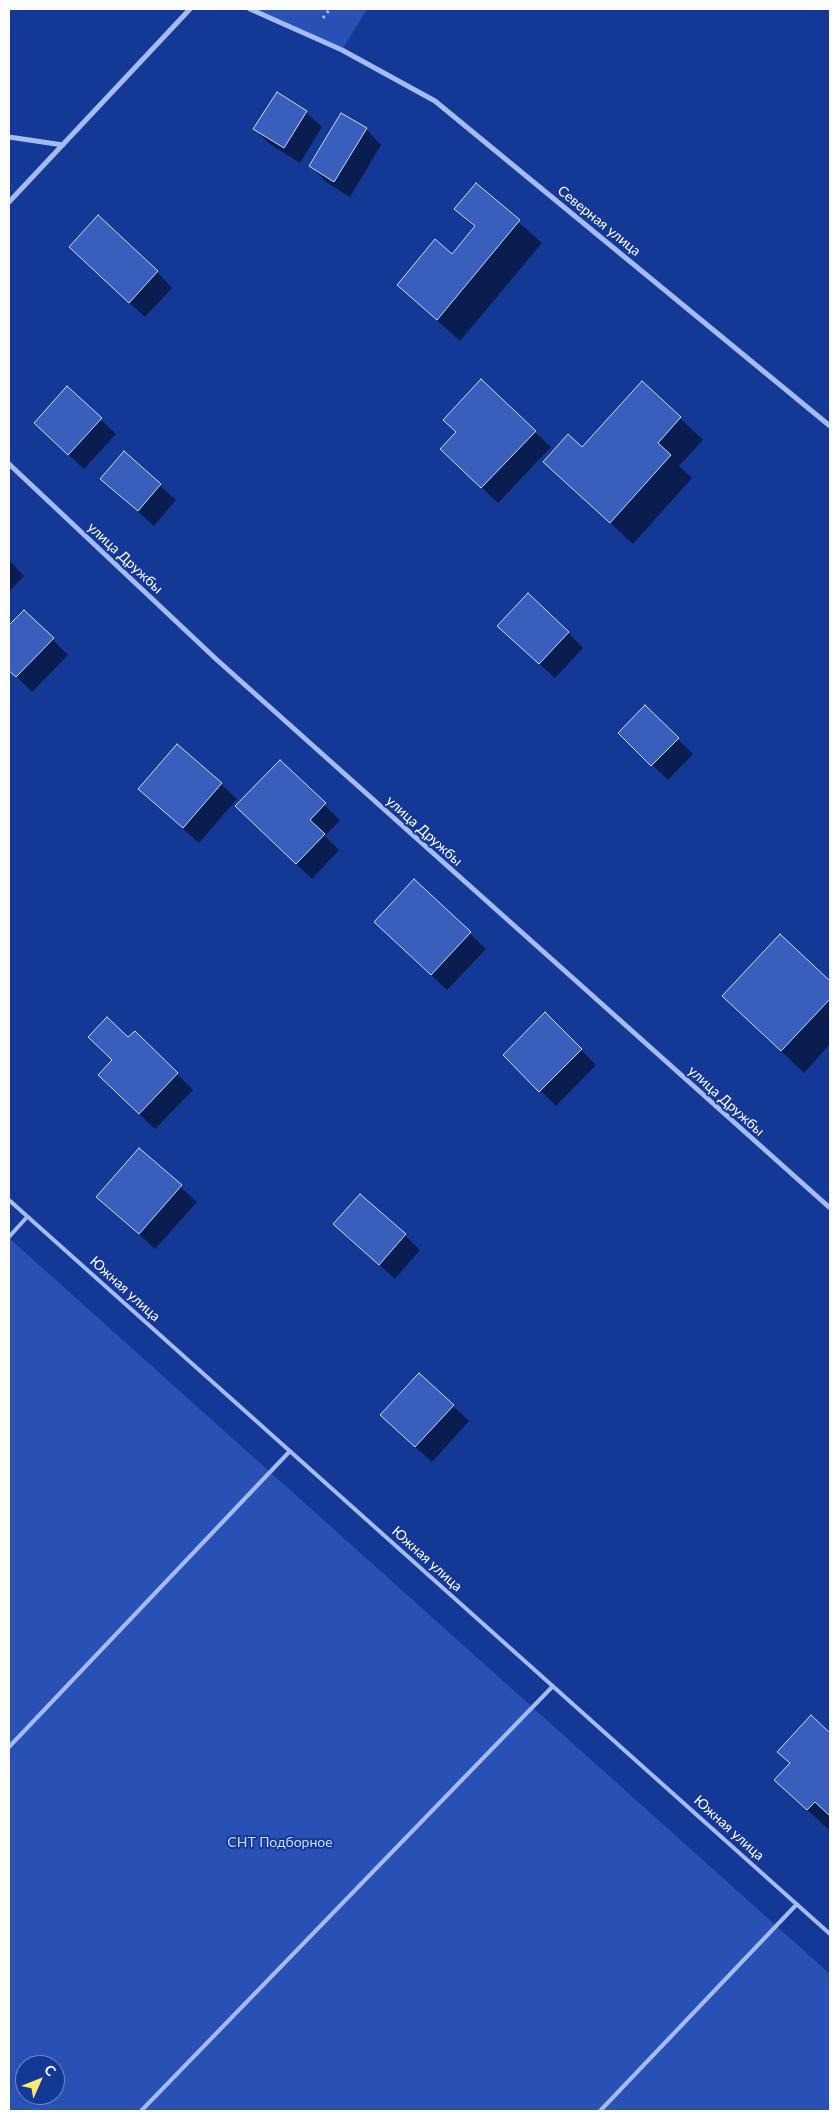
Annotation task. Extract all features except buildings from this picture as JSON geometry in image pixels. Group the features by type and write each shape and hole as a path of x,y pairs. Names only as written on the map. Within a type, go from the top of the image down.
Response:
{"street":[{"path":"9,202 190,9"},
{"name":"Северная улица","path":"250,9 342,50 434,101 830,426"},
{"path":"9,137 63,145"},
{"name":"улица Дружбы","path":"9,464 216,659 830,1208"}],"lane":[{"name":"Южная улица","path":"9,1200 830,1934"},
{"path":"9,1237 27,1217"},
{"path":"9,1747 290,1451"},
{"path":"141,2111 553,1686"},
{"path":"600,2111 797,1904"}],"green space":[{"path":"250,9 367,9 342,50"},
{"name":"СНТ Подборное","path":"9,1238 830,1974 830,2111 9,2111"}]}
